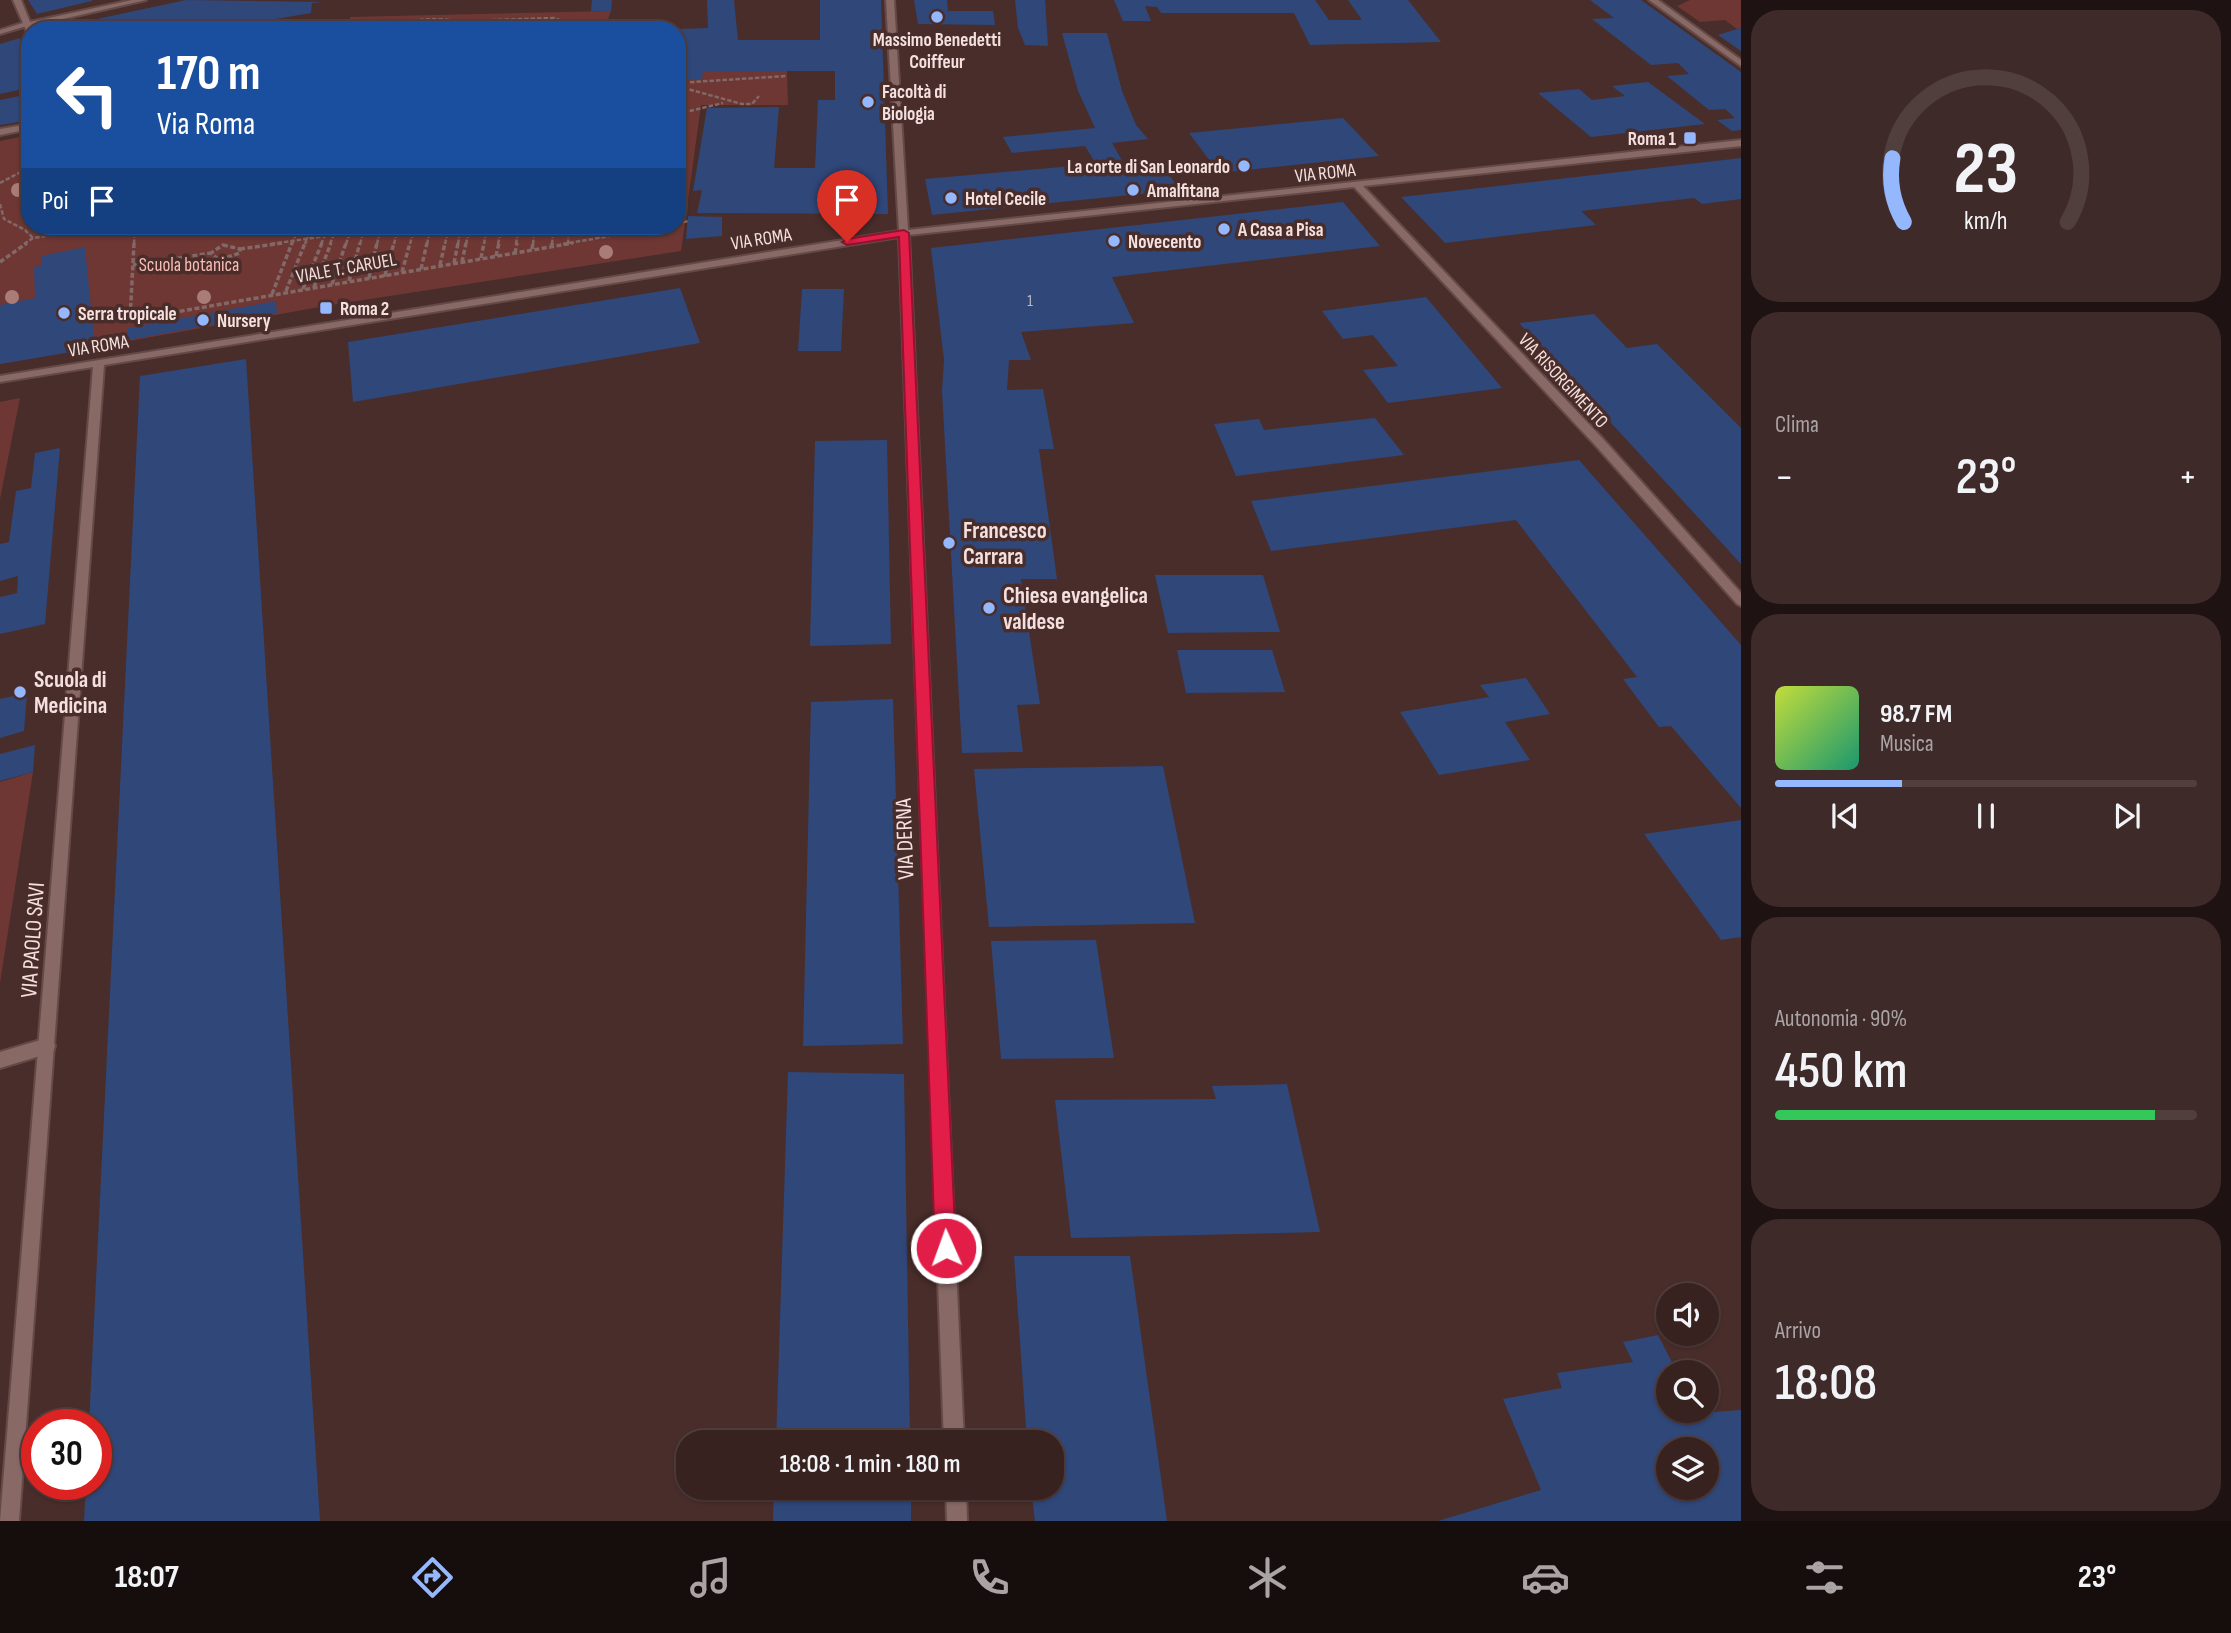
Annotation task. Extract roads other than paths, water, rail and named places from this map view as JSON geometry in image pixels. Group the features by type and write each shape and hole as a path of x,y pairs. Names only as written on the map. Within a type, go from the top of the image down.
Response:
{"street":[{"path":"17,0 26,21"},
{"path":"54,21 142,0"},
{"name":"VIA DERNA","path":"890,0 904,233 954,1430"},
{"path":"1653,0 1666,5 1741,64"},
{"path":"0,32 21,28"},
{"path":"0,132 21,128"},
{"name":"VIA ROMA","path":"0,379 904,233 1741,143"},
{"name":"VIA RISORGIMENTO","path":"1358,186 1600,443 1741,601"},
{"name":"VIA PAOLO SAVI","path":"9,1521 99,363"},
{"path":"0,1060 47,1046"},
{"path":"956,1500 957,1521"}],"place":[{"name":"Massimo Benedetti Coiffeur","path":"937,17"},
{"name":"Facoltà di Biologia","path":"868,102"},
{"name":"Roma 1","path":"1690,138"},
{"name":"La corte di San Leonardo","path":"1244,166"},
{"name":"Amalfitana","path":"1133,190"},
{"name":"Hotel Cecile","path":"951,198"},
{"name":"A Casa a Pisa","path":"1224,229"},
{"name":"Novecento","path":"1114,241"},
{"name":"Roma 2","path":"326,308"},
{"name":"Serra tropicale","path":"64,313"},
{"name":"Nursery","path":"203,320"},
{"name":"Francesco Carrara","path":"949,543"},
{"name":"Chiesa evangelica valdese","path":"989,608"},
{"name":"Scuola di Medicina","path":"20,692"}],"park label":[{"name":"Scuola botanica","path":"189,264"}]}
